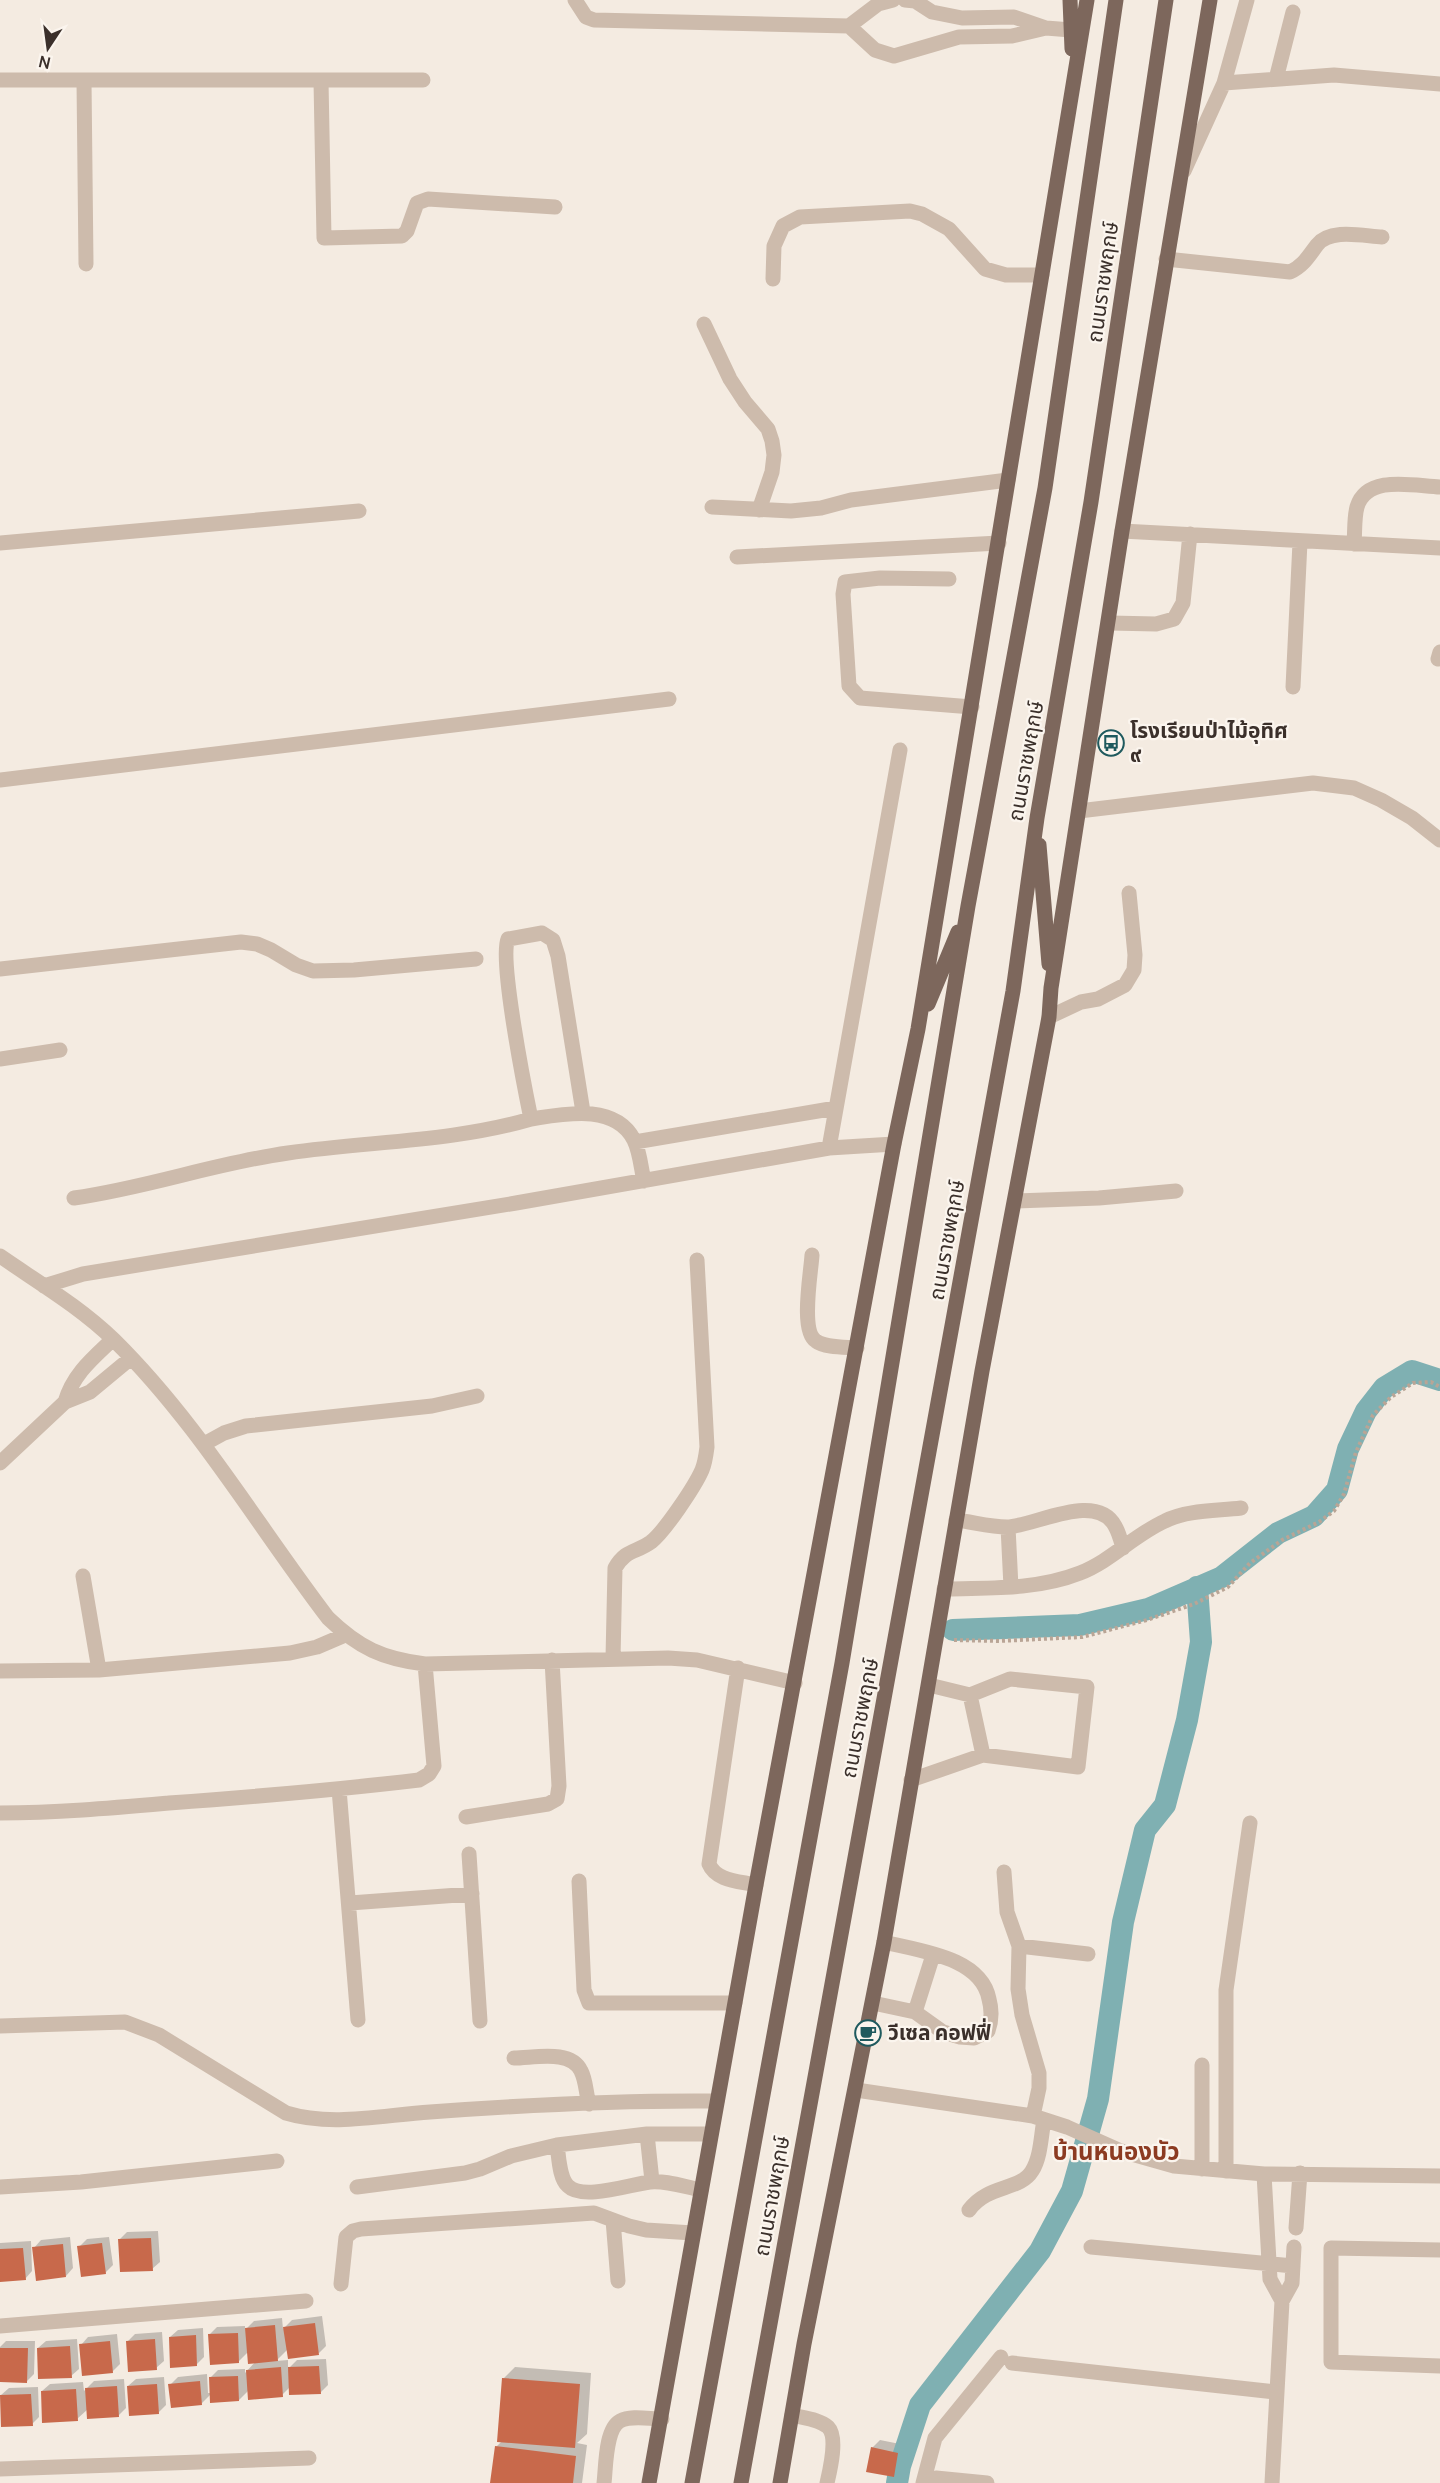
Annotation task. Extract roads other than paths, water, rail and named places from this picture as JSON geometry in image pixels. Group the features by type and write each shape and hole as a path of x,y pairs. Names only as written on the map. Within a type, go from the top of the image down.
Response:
{"main road":[{"path":"1070,0 1073,82"},
{"path":"650,2483 756,1885 894,1144 918,1029 1087,0"},
{"name":"ถนนราชพฤกษ์","path":"692,2483 844,1651 968,906 1045,488 1116,0"},
{"name":"ถนนราชพฤกษ์","path":"741,2483 985,1149 1012,991 1037,818 1092,502 1166,0"},
{"path":"780,2483 873,2003 982,1371 1049,1017 1122,531 1210,0"},
{"path":"1037,818 1052,988"},
{"path":"918,1029 968,906"}],"street":[{"path":"575,0 586,17 594,20 849,26 878,4 892,0"},
{"path":"905,0 915,1 932,12 962,18 1014,17 1046,28 1071,30"},
{"path":"1179,183 1224,83 1247,0"},
{"path":"1276,79 1293,12"},
{"path":"849,26 875,50 894,56 960,37 1012,36 1046,28"},
{"path":"1224,83 1358,76 1440,84"},
{"path":"0,80 423,80"},
{"path":"84,81 86,264"},
{"path":"321,81 324,238 402,236 407,231 417,203 428,199 555,207"},
{"path":"773,279 774,246 783,226 800,217 910,211 922,214 949,229 985,269 1006,275 1042,275"},
{"path":"1166,260 1290,272 1299,268 1317,244 1328,238 1341,234 1382,237"},
{"path":"704,324 730,379 745,402 768,429 772,441 774,455 772,472 759,510"},
{"path":"712,507 791,511 821,508 852,500 1008,480"},
{"path":"1354,544 1356,508 1361,497 1371,488 1385,484 1440,487"},
{"path":"0,543 359,511"},
{"path":"1122,531 1440,548"},
{"path":"1110,623 1156,624 1174,619 1183,603 1190,534"},
{"path":"1293,687 1300,542"},
{"path":"737,557 999,543"},
{"path":"949,579 880,578 846,582 843,594 849,687 860,698 972,707"},
{"path":"0,780 669,699"},
{"path":"829,1148 900,750"},
{"path":"1079,811 1313,783 1354,788 1372,796 1412,818 1440,840"},
{"path":"1049,1017 1081,1002 1098,999 1125,984 1134,970 1135,955 1129,893"},
{"path":"531,1119 522,1074 505,945 508,939 516,936 542,933 553,940 558,956 583,1112"},
{"path":"0,969 241,942 257,944 272,950 296,965 313,971 354,970 476,959"},
{"path":"0,1059 60,1050"},
{"path":"635,1142 836,1108"},
{"path":"74,1198 122,1191 227,1163 290,1152 476,1133 531,1119 583,1112 615,1120 627,1129 635,1142 644,1181"},
{"path":"44,1286 83,1274 829,1148 894,1144"},
{"path":"1016,1201 1099,1198 1176,1191"},
{"path":"812,1255 808,1310 808,1327 811,1337 817,1343 857,1348"},
{"path":"0,1256 69,1302 113,1339 204,1444 328,1618 345,1635 378,1654 425,1664 613,1658 697,1660 795,1683"},
{"path":"613,1658 615,1568 621,1557 651,1542 662,1531 702,1470 707,1447 697,1260"},
{"path":"65,1402 69,1386 77,1374 113,1339"},
{"path":"0,1463 65,1402 90,1392 131,1358"},
{"path":"204,1444 224,1433 246,1426 432,1406 477,1396"},
{"path":"944,1588 1011,1587 1052,1581 1079,1574 1100,1564 1167,1519 1197,1513 1241,1509"},
{"path":"956,1520 1008,1527 1058,1514 1088,1511 1106,1516 1115,1525 1123,1548"},
{"path":"1008,1527 1011,1587"},
{"path":"83,1576 99,1670"},
{"path":"0,1671 99,1670 290,1653 317,1647 345,1635"},
{"path":"466,1816 548,1804 557,1799 559,1785 552,1660"},
{"path":"0,1813 59,1812 339,1789 418,1780 429,1774 434,1766 425,1664"},
{"path":"738,1668 709,1864 712,1872 722,1878 756,1885"},
{"path":"912,1780 983,1755 1078,1767 1087,1687 1010,1678 970,1695 929,1685"},
{"path":"970,1695 983,1755"},
{"path":"339,1789 358,2020"},
{"path":"1226,2171 1226,1990 1250,1823"},
{"path":"469,1854 480,2021"},
{"path":"969,2210 987,2193 1015,2184 1032,2171 1039,2118 1039,2073 1022,2015 1018,1989 1018,1946 1007,1912 1004,1872"},
{"path":"579,1881 585,1990 589,2003 735,2003"},
{"path":"350,1903 472,1894"},
{"path":"873,2003 915,2012 943,2032 960,2037 974,2038 988,2031 991,2021 987,1988 980,1976 967,1966 884,1942"},
{"path":"1018,1946 1088,1954"},
{"path":"915,2012 933,1955"},
{"path":"0,2026 125,2022 159,2035 286,2113 306,2119 326,2121 431,2112 657,2100 717,2101"},
{"path":"514,2058 560,2057 572,2060 581,2071 589,2104"},
{"path":"1202,2065 1202,2169"},
{"path":"856,2090 1039,2118 1067,2127 1121,2151 1174,2166 1264,2174 1440,2176"},
{"path":"647,2134 652,2181"},
{"path":"357,2187 465,2173 511,2156 557,2145 647,2134 711,2134"},
{"path":"557,2145 564,2179 568,2187 581,2191 604,2190 652,2181 701,2190"},
{"path":"0,2187 81,2182 277,2161"},
{"path":"1296,2228 1300,2173"},
{"path":"1264,2174 1270,2279 1282,2301"},
{"path":"341,2284 346,2237 353,2231 594,2213 646,2230 693,2233"},
{"path":"613,2220 618,2282"},
{"path":"1091,2247 1293,2266"},
{"path":"1272,2483 1275,2392 1282,2301 1292,2283 1294,2247"},
{"path":"1440,2250 1331,2248 1332,2362 1440,2366"},
{"path":"0,2326 306,2301"},
{"path":"987,2483 929,2480 935,2438 1006,2360 1275,2392"},
{"path":"792,2415 816,2421 828,2427 833,2436 827,2483"},
{"path":"604,2483 609,2435 614,2426 621,2420 662,2419"},
{"path":"0,2469 309,2458"}],"waterway":[{"path":"953,1630 1080,1625 1148,1609 1222,1577 1278,1533 1314,1516 1337,1490 1348,1449 1366,1411 1384,1388 1412,1371 1440,1380"},
{"path":"897,2483 900,2466 920,2405 1040,2251 1072,2191 1098,2099 1123,1922 1145,1830 1165,1805 1187,1720 1201,1642 1197,1587"}],"place":[{"name":"โรงเรียนป่าไม้อุทิศ ๙","path":"1111,743"},
{"name":"วีเซล คอฟฟี่","path":"868,2033"}],"district":[{"name":"บ้านหนองบัว","path":"1116,2152"}]}
